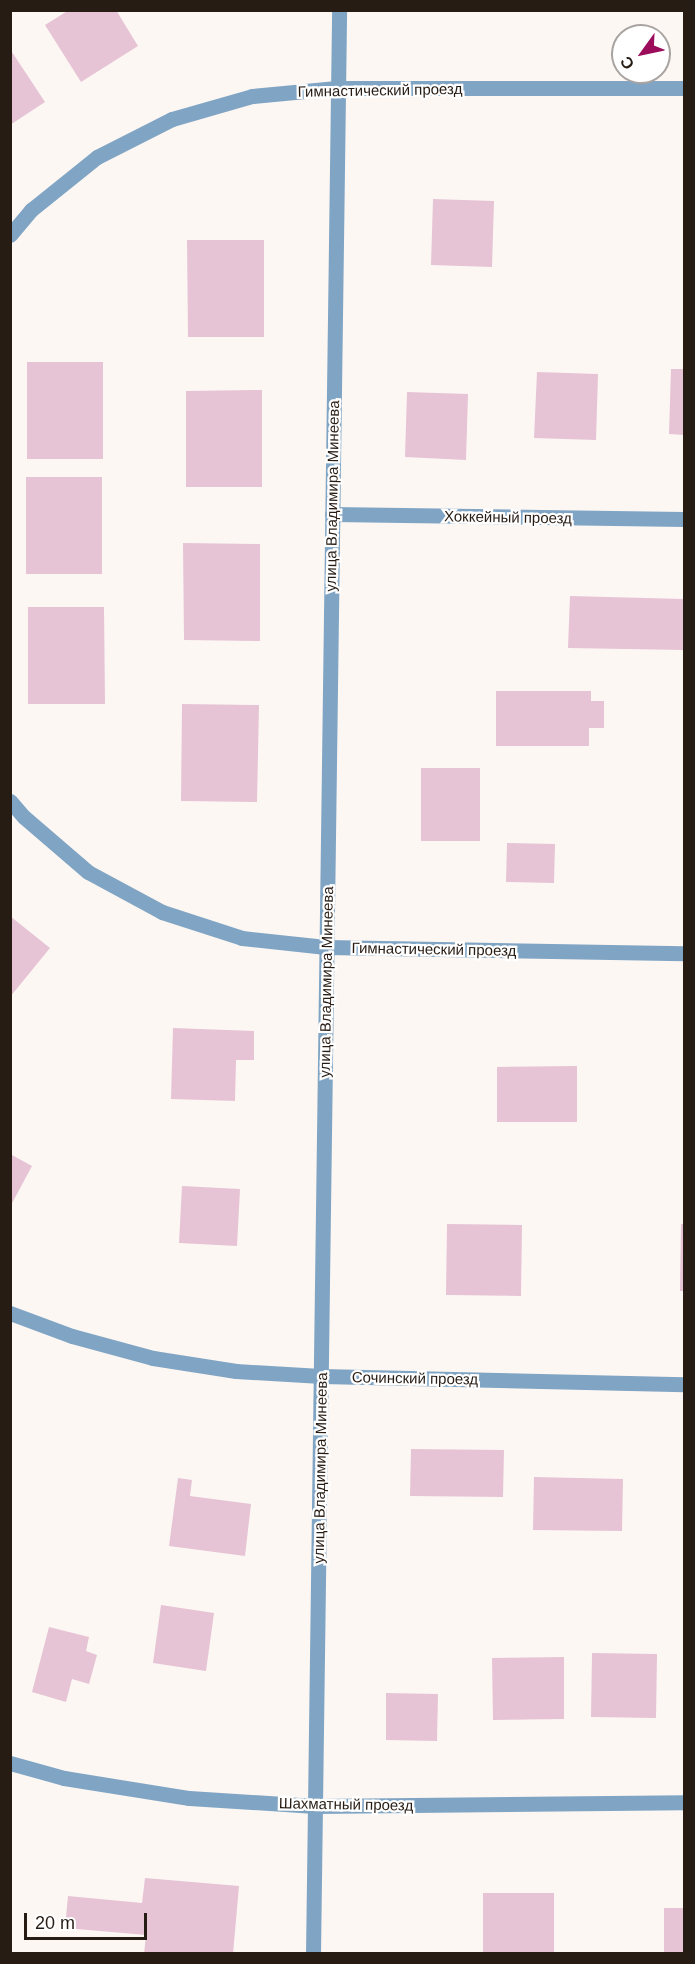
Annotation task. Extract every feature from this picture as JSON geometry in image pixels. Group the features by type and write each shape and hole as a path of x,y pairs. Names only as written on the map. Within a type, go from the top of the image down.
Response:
{"street":[{"name":"улица Владимира Минеева","path":"313,1953 339,10"},
{"name":"Гимнастический проезд","path":"10,234 31,210 97,157 172,119 252,96 338,88 684,88"},
{"name":"Хоккейный проезд","path":"332,514 684,519"},
{"name":"Гимнастический проезд","path":"10,801 24,817 88,872 162,912 242,938 326,947 684,953"},
{"name":"Сочинский проезд","path":"10,1313 72,1336 153,1358 236,1371 321,1376 684,1384"},
{"name":"Шахматный проезд","path":"10,1763 64,1778 189,1798 315,1806 684,1802"}],"building":[{"path":"69,10 116,10 138,46 81,82 45,25"},
{"path":"10,49 45,102 10,125"},
{"path":"433,199 494,201 492,267 431,265"},
{"path":"187,240 264,240 264,337 188,337"},
{"path":"27,362 103,362 103,459 27,459"},
{"path":"671,369 684,369 684,435 669,434"},
{"path":"537,372 598,374 596,440 534,438"},
{"path":"262,390 262,487 186,487 186,391"},
{"path":"407,392 468,394 466,460 405,457"},
{"path":"26,477 102,477 102,574 26,574"},
{"path":"183,543 260,544 260,641 184,640"},
{"path":"570,596 684,599 683,650 568,648"},
{"path":"28,607 104,607 105,704 28,704"},
{"path":"496,691 591,691 591,701 604,701 604,728 589,728 589,746 496,746"},
{"path":"182,704 259,705 257,802 181,801"},
{"path":"421,768 480,768 480,841 421,841"},
{"path":"507,843 555,844 554,883 506,882"},
{"path":"10,916 50,948 10,997"},
{"path":"173,1028 254,1031 254,1060 236,1060 235,1101 171,1099"},
{"path":"577,1066 577,1122 497,1122 497,1067"},
{"path":"10,1154 32,1166 10,1207"},
{"path":"182,1186 240,1189 237,1246 179,1243"},
{"path":"447,1224 522,1225 521,1296 446,1295"},
{"path":"681,1224 684,1224 684,1291 680,1291"},
{"path":"411,1449 504,1450 503,1497 410,1496"},
{"path":"534,1477 623,1479 622,1531 533,1530"},
{"path":"178,1478 192,1480 190,1496 251,1504 245,1556 169,1546"},
{"path":"161,1605 214,1613 206,1671 153,1663"},
{"path":"49,1627 89,1637 86,1651 97,1655 89,1684 72,1679 66,1702 32,1692"},
{"path":"592,1653 657,1654 656,1718 591,1717"},
{"path":"564,1657 564,1719 493,1720 492,1658"},
{"path":"386,1693 438,1694 437,1741 386,1740"},
{"path":"145,1878 239,1886 233,1954 144,1954 146,1935 65,1928 68,1896 142,1903"},
{"path":"483,1893 554,1893 554,1954 483,1954"},
{"path":"664,1908 684,1908 684,1954 664,1954"}]}
